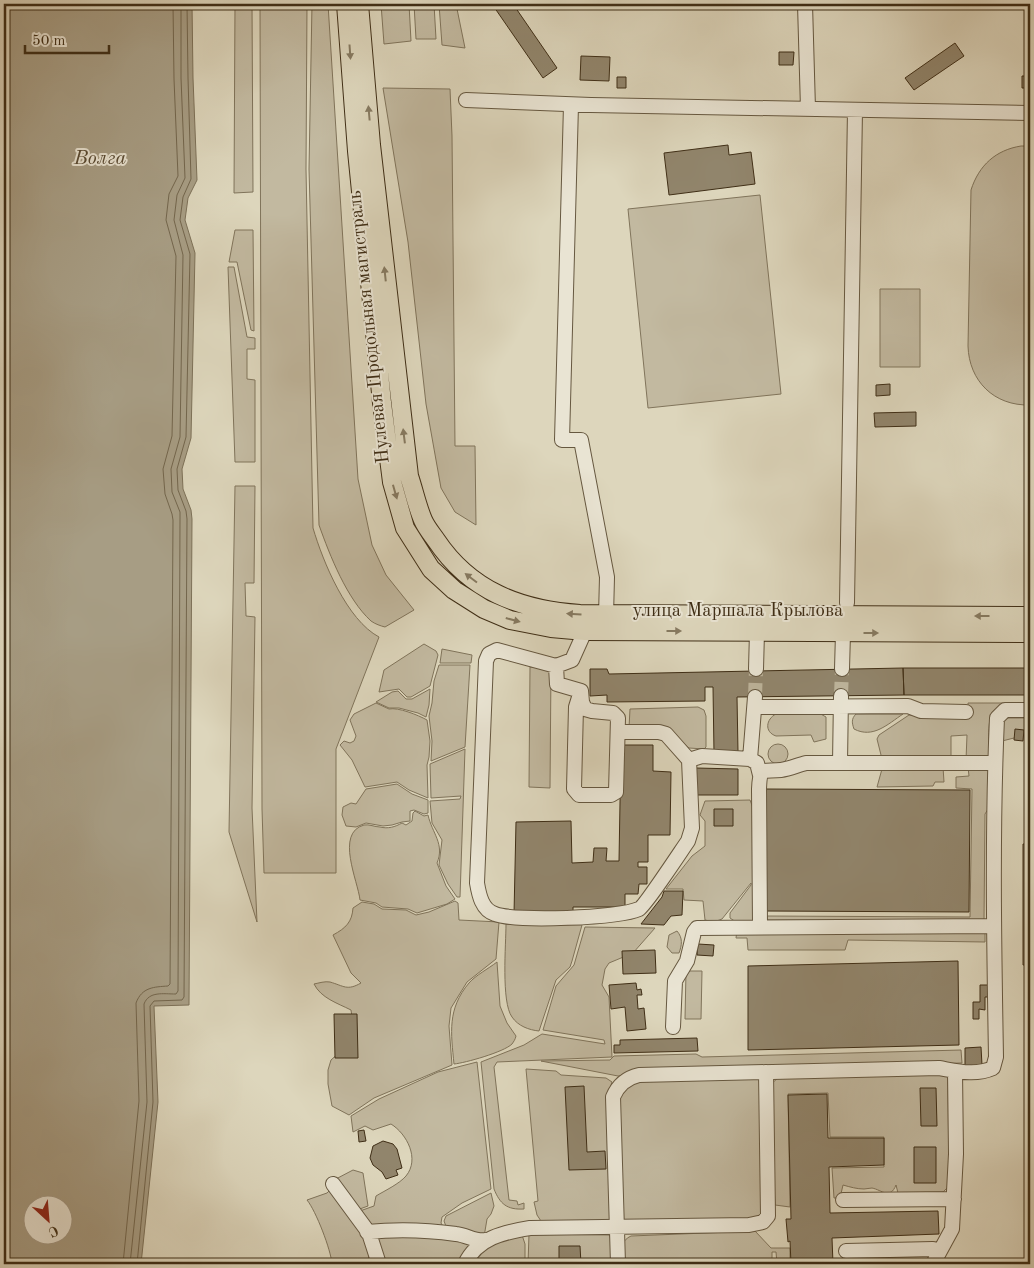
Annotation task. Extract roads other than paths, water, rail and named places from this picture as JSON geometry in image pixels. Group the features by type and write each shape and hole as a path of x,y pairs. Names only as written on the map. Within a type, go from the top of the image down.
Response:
{"main road":[{"name":"Нулевая Продольная магистраль","path":"346,4 357,151 382,403 392,482 405,528 431,569 454,590"},
{"name":"Нулевая Продольная магистраль","path":"359,4 371,145 409,476 423,521 446,555 466,574 490,592 513,602"},
{"name":"улица Маршала Крылова","path":"454,590 484,609 510,620 551,628 585,631 752,626 834,616 1030,616"},
{"name":"улица Маршала Крылова","path":"513,602 551,612 843,633 1030,634"}],"street":[{"path":"805,4 808,109"},
{"path":"466,100 571,105 1030,113"},
{"path":"571,105 562,440 581,440 607,577 606,616"},
{"path":"848,603 854,110"},
{"path":"752,626 756,669"},
{"path":"585,631 572,660 556,666 497,650 489,654 486,661 477,883 479,898 494,914 520,919 592,916 624,913 641,909 688,841 692,828 690,760 666,734 659,732 618,732"},
{"path":"842,669 843,633"},
{"path":"556,666 557,684 581,691"},
{"path":"581,691 585,709 613,713 618,718 616,792 611,796 579,795 574,789 576,707 581,691"},
{"path":"750,759 755,702 841,701 908,706 921,711 966,712"},
{"path":"840,764 841,701"},
{"path":"618,1264 613,1097 616,1089 622,1083 639,1075 939,1068 977,1073 992,1068 995,1064 994,926 997,718 1005,710 1026,710"},
{"path":"690,760 702,756 750,759 757,764 760,775 760,926"},
{"path":"760,775 768,769 781,770 806,764 995,763"},
{"path":"673,1027 675,981 686,961 694,932 701,927 994,926"},
{"path":"933,1264 952,1229 955,1071"},
{"path":"465,1264 477,1247 486,1240 530,1228 757,1225 763,1222 768,1216 766,1072"},
{"path":"333,1184 367,1232 379,1264"},
{"path":"843,1200 954,1199"},
{"path":"367,1232 386,1230 454,1234 466,1235 476,1240 486,1240"},
{"path":"846,1251 933,1249 940,1251"}],"water":[{"name":"Волга","path":"4,4 192,4 197,180 188,198 185,220 195,253 191,438 182,469 183,489 191,510 192,519 189,1005 154,1006 158,1102 141,1264 4,1264"}],"tunnel":[{"path":"755,697 756,669"},
{"path":"841,696 842,669"}]}
